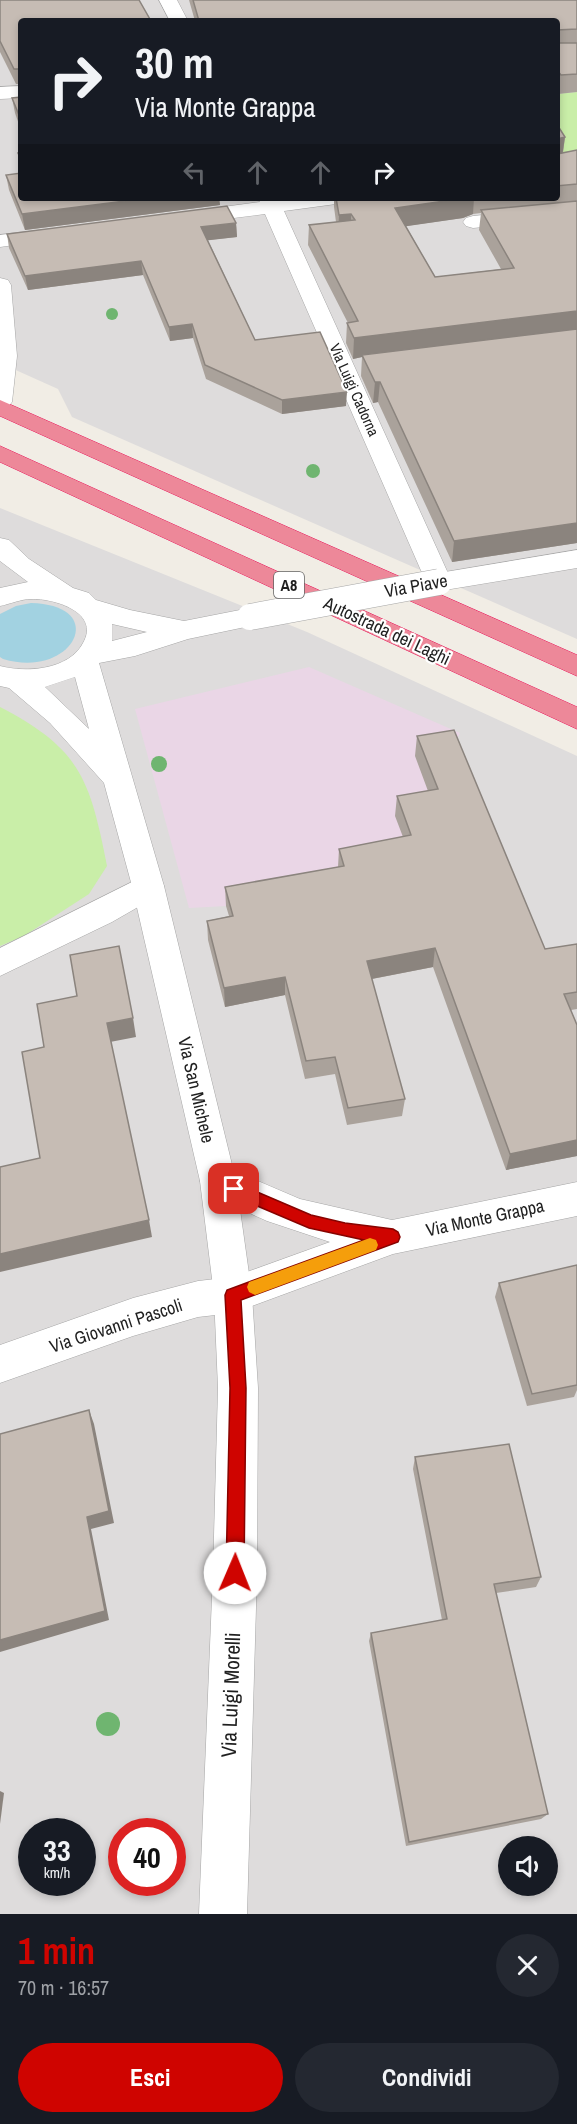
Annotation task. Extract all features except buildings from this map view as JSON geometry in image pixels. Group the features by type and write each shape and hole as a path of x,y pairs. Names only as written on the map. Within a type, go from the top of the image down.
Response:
{"highway":[{"path":"0,407 577,666"},
{"name":"Autostrada dei Laghi","path":"0,453 577,719"}],"street":[{"path":"168,0 177,18"},
{"path":"0,93 18,92"},
{"path":"167,221 270,203 296,201"},
{"name":"Via Luigi Cadorna","path":"270,203 439,582"},
{"path":"473,222 577,212"},
{"path":"0,241 75,232"},
{"path":"0,285 5,356 0,402"},
{"path":"344,369 370,365"},
{"path":"0,546 20,565 63,592"},
{"name":"Via Piave","path":"8,677 49,677 65,672 86,657 135,646 184,630 439,582 577,559"},
{"name":"Via Piave","path":"0,597 30,590 63,592 92,608 128,619 184,630"},
{"path":"86,657 99,636 100,626 92,608"},
{"name":"Via San Michele","path":"86,657 148,886 218,1181 233,1295"},
{"name":"Via San Michele","path":"8,677 60,716 118,778"},
{"path":"0,963 101,913 148,886"},
{"name":"Via Monte Grappa","path":"218,1181 309,1221 345,1230 393,1237"},
{"name":"Via Monte Grappa","path":"233,1295 393,1237 577,1199"},
{"name":"Via Giovanni Pascoli","path":"0,1364 134,1317 198,1299 233,1295"},
{"name":"Via Luigi Morelli","path":"223,1914 235,1573 238,1388 233,1295"}],"shaded area":[{"path":"0,0 577,0 577,639 72,417 58,389 0,363"},
{"path":"0,508 307,632 577,756 577,1914 0,1914"},
{"path":"309,667 460,733 451,750 436,809 409,855 226,906 189,908 135,709"}],"green space":[{"path":"577,92 577,155 560,158 560,94"},
{"path":"0,707 48,737 65,753 78,770 94,811 107,866 89,894 24,936 0,946"}],"water":[{"path":"31,603 56,607 70,616 76,627 73,640 64,651 48,659 28,663 3,659 0,657 0,614 16,606"}],"slow traffic":[{"path":"255,1287 370,1245"}],"route":[{"path":"234,1189 309,1221 345,1230 393,1237 233,1295 238,1388 235,1573"}]}
